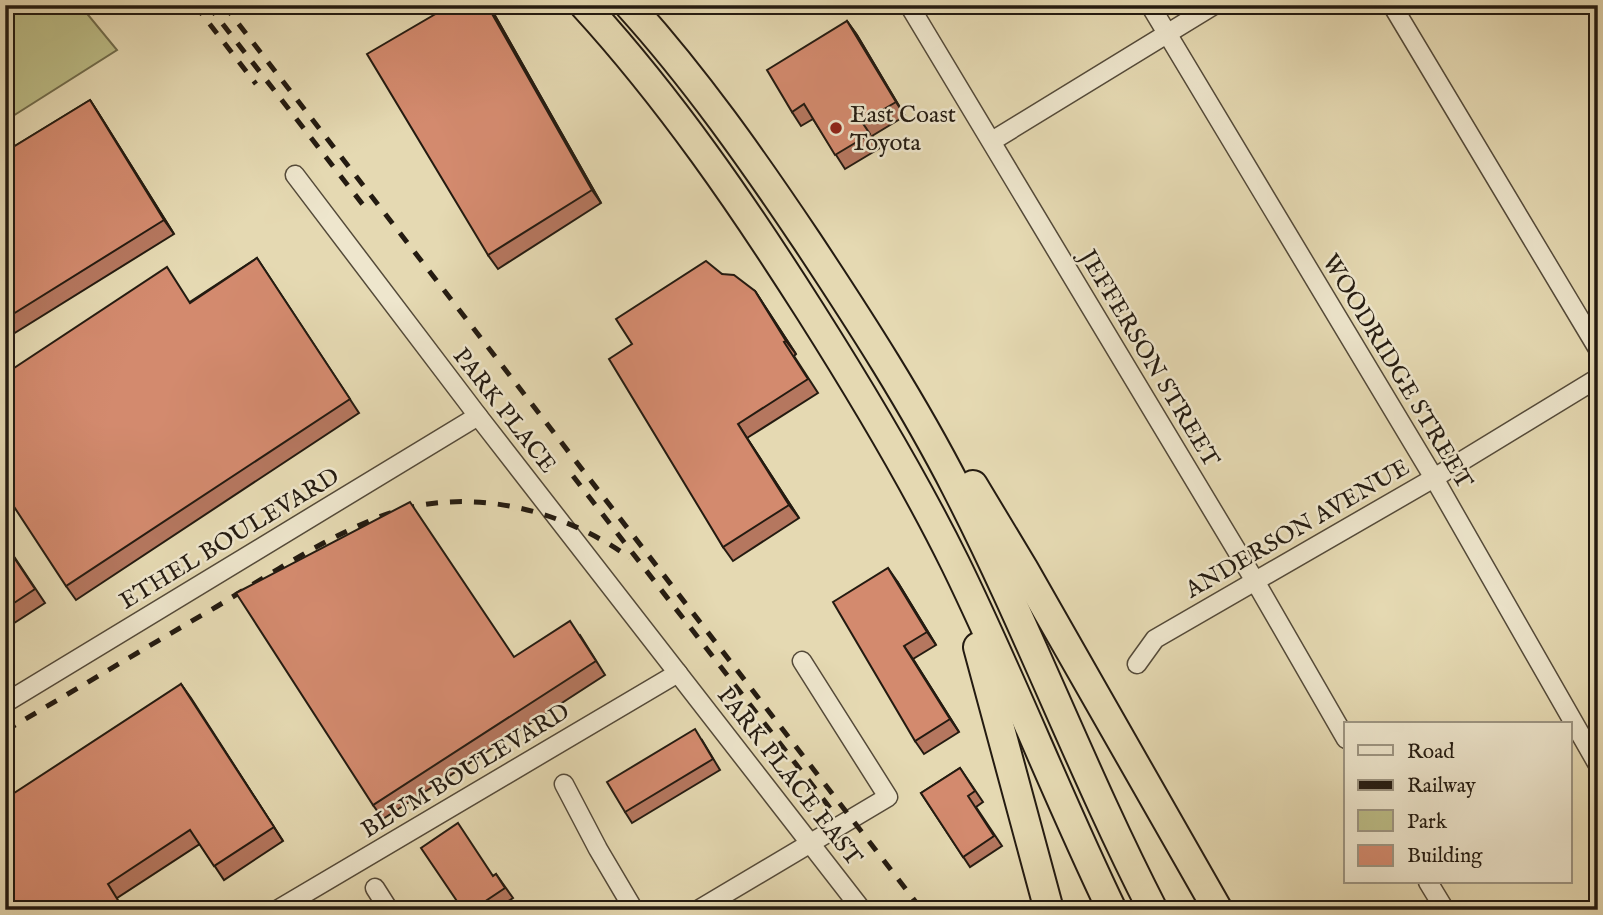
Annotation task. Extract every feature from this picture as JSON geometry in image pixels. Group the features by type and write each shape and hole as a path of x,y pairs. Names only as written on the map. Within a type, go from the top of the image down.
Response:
{"highway":[{"path":"584,5 660,95 721,177 775,257 883,429 955,563 1112,910"},
{"path":"629,5 751,158 964,470 1023,568 1218,910"},
{"path":"853,310 957,488 1027,633 1086,768 1153,910"},
{"path":"955,563 1049,910"}],"street":[{"name":"JEFFERSON STREET","path":"909,5 1255,581 1344,735"},
{"name":"WOODRIDGE STREET","path":"1150,5 1434,478 1598,765"},
{"path":"992,141 1214,5"},
{"path":"1392,5 1598,349"},
{"name":"PARK PLACE","path":"295,175 678,673"},
{"name":"ANDERSON AVENUE","path":"1137,664 1155,639 1434,478 1598,378"},
{"name":"ETHEL BOULEVARD","path":"5,703 478,416"},
{"path":"698,910 888,797 802,661"},
{"name":"PARK PLACE EAST","path":"678,673 862,910"},
{"name":"BLUM BOULEVARD","path":"277,910 678,673"},
{"path":"564,784 634,910"},
{"path":"1430,884 1445,910"},
{"path":"375,888 389,910"}],"green space":[{"path":"5,5 80,5 117,50 5,121"}],"building":[{"path":"451,5 487,5 592,190 488,255 367,54"},
{"path":"847,21 896,102 862,122 870,134 835,155 804,104 792,112 767,70"},
{"path":"90,100 164,220 5,319 5,152"},
{"path":"257,258 350,399 66,586 5,493 5,374 167,267 190,303"},
{"path":"706,261 722,274 734,275 755,291 808,379 738,424 789,505 723,547 609,359 632,344 616,319"},
{"path":"410,502 514,657 570,621 596,661 373,805 236,593"},
{"path":"5,544 35,589 5,609"},
{"path":"888,568 927,632 904,646 950,719 915,741 833,602"},
{"path":"181,684 274,827 214,866 190,830 108,884 124,910 5,910 5,799"},
{"path":"695,729 713,759 625,812 607,782"},
{"path":"960,768 975,791 968,796 994,836 963,857 921,793"},
{"path":"458,823 493,876 496,874 505,888 472,910 463,910 421,848"}],"railway":[{"path":"195,5 256,84"},
{"path":"208,5 367,210"},
{"path":"224,5 922,910"},
{"path":"573,476 830,808"},
{"path":"5,731 316,547 379,517 411,507 444,502 509,506 573,525 630,558"}],"place":[{"name":"East Coast Toyota","path":"836,128"}]}
